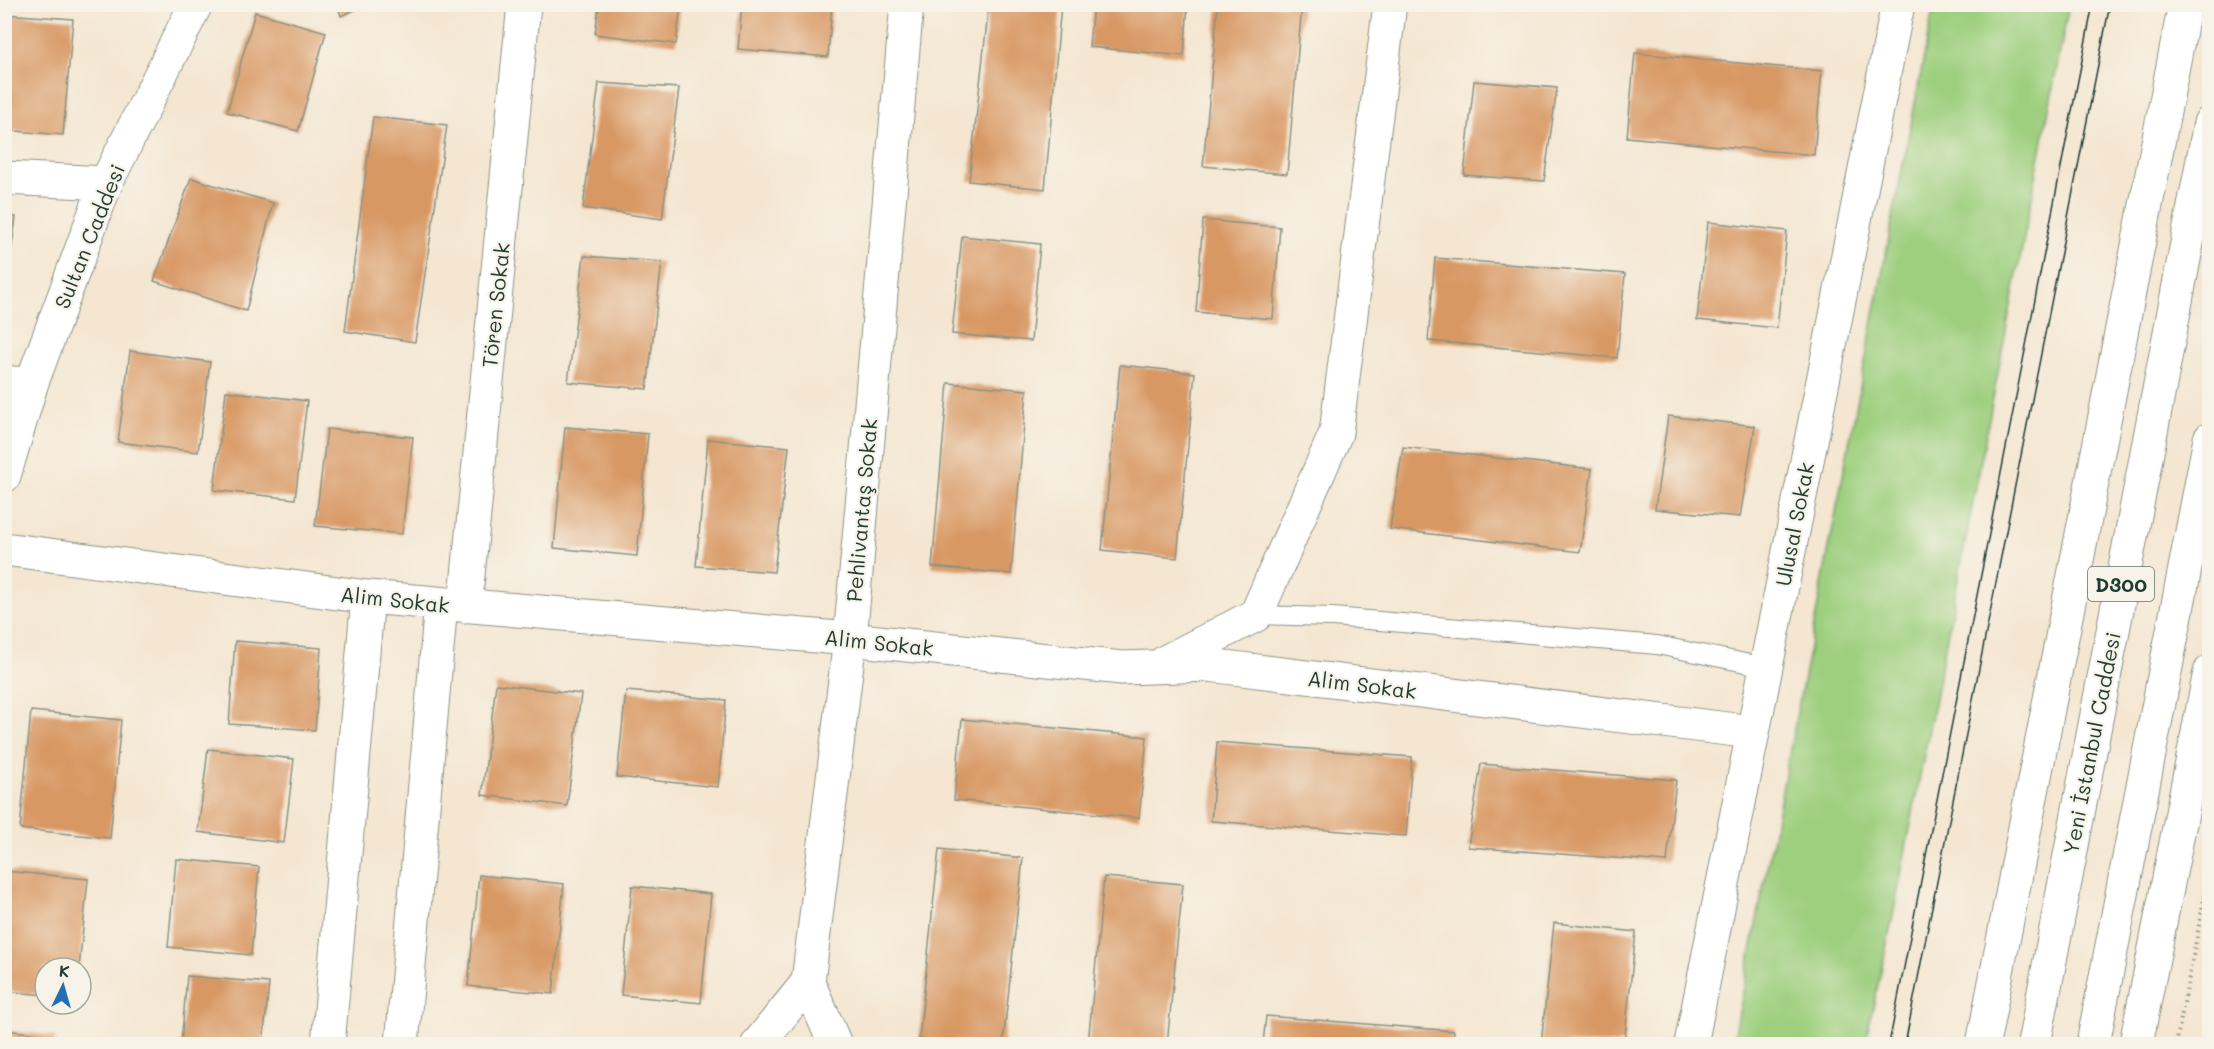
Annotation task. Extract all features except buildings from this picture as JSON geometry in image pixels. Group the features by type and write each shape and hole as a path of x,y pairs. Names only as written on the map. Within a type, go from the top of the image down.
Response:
{"main road":[{"name":"Tören Sokak","path":"402,1044 524,4"},
{"name":"Pehlivantaş Sokak","path":"834,1044 808,982 850,639 907,4"},
{"path":"1157,667 1256,615 1336,433 1390,4"},
{"name":"Ulusal Sokak","path":"1691,1044 1898,4"},
{"path":"1983,1044 2185,4"},
{"name":"Sultan Caddesi","path":"4,476 18,384 106,183 188,5"},
{"name":"Yeni İstanbul Caddesi","path":"2034,1044 2210,123"},
{"path":"4,178 106,183"},
{"name":"D300","path":"2093,1044 2210,439"},
{"name":"Alim Sokak","path":"4,549 368,597 850,639 1122,668 1209,665 1752,732"},
{"path":"328,1044 368,597"},
{"path":"2136,1044 2210,672"},
{"path":"758,1044 808,982"}],"lane":[{"path":"1256,615 1333,617 1657,645 1765,667"}],"path":[{"path":"2176,1044 2210,869"}],"green space":[{"path":"1934,5 2069,5 1892,921 1865,1044 1733,1044"}],"tram line":[{"path":"1889,1044 2093,4"},
{"path":"1905,1044 2110,4"}]}
